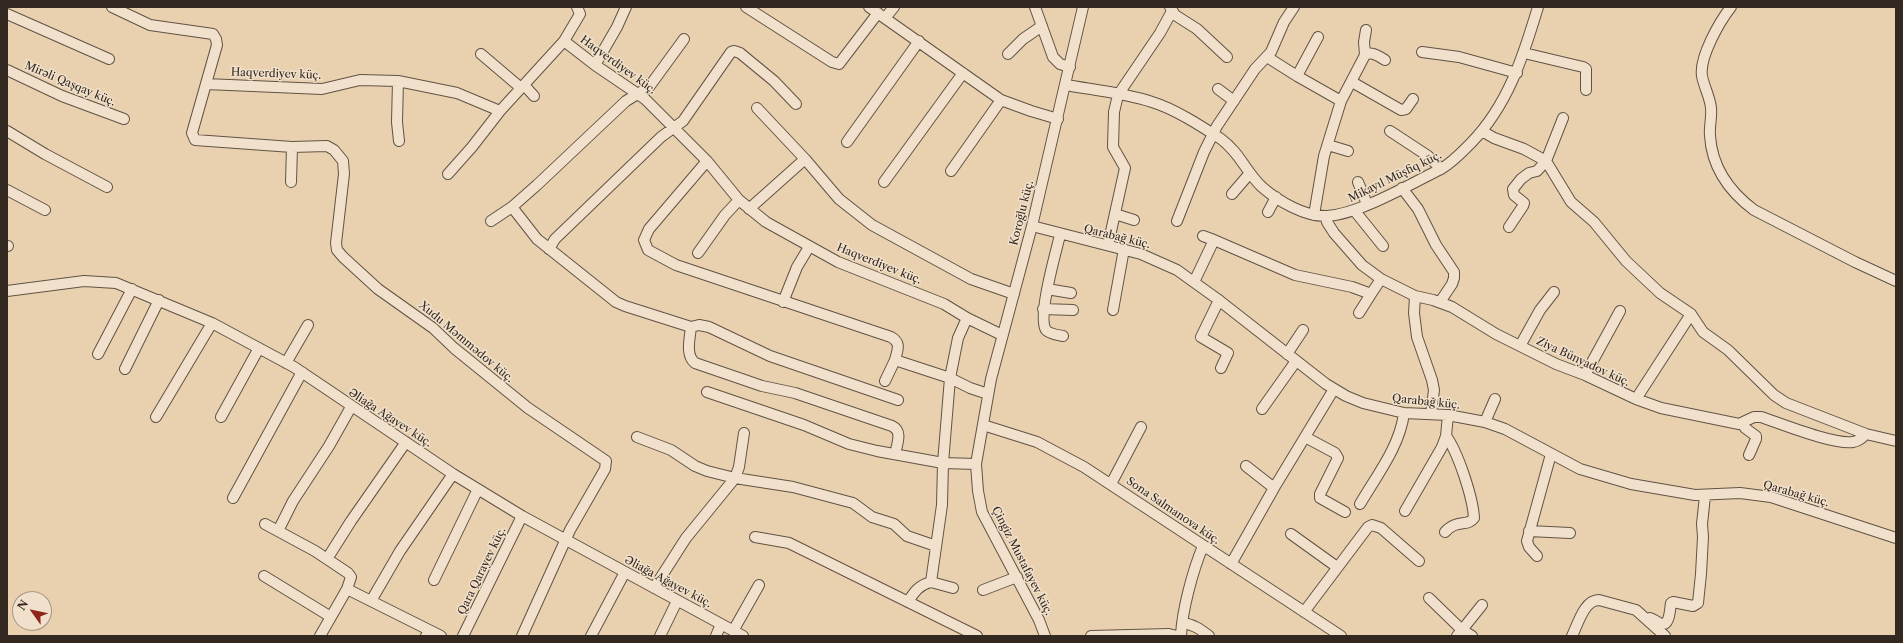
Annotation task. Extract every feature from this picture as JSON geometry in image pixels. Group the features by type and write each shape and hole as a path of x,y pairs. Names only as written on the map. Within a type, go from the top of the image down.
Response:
{"street":[{"name":"Xudu Məmmədov küç.","path":"112,7 150,25 213,34 217,45 192,133 195,140 292,147 327,146 334,150 343,161 344,174 336,242 337,250 342,257 378,289 433,328 454,348 528,408 606,461 605,469 565,539 522,636"},
{"path":"564,41 580,14 577,7"},
{"path":"595,65 617,27 626,7"},
{"path":"746,7 832,62 840,64 877,13 894,7"},
{"path":"1035,7 1052,57 1060,64 1070,67"},
{"name":"Koroğlu küç.","path":"982,425 1002,334 1032,226 1058,119 1083,7"},
{"path":"1177,221 1212,134 1255,69 1267,56 1294,7"},
{"name":"Mikayıl Müşfiq küç.","path":"1066,85 1118,94 1161,105 1212,134 1236,152 1250,173 1262,186 1276,197 1314,215 1326,216 1354,210 1441,169 1456,159 1482,131 1502,102 1517,73 1538,7"},
{"path":"1732,7 1721,21 1704,56 1701,72 1711,107 1711,147 1714,158 1726,182 1733,192 1754,210 1854,262 1896,281"},
{"path":"1108,245 1125,168 1113,147 1114,112 1118,94 1160,33 1171,9 1197,29 1227,57"},
{"path":"877,13 919,41 1001,100 1058,119"},
{"path":"7,14 109,59"},
{"path":"1008,54 1023,39 1042,26"},
{"path":"1314,215 1322,165 1341,101 1352,82 1364,55 1366,30"},
{"path":"1297,76 1318,37"},
{"path":"491,221 512,207 537,185 626,101 644,91 652,83 684,39"},
{"name":"Haqverdiyev küç.","path":"206,84 322,89 360,80 398,81 458,93 500,111 564,41 595,65 638,93 707,161 739,200 766,222 809,247 854,270 898,284 944,304 967,318 1002,334"},
{"path":"847,142 919,41"},
{"path":"549,249 555,239 661,137 674,129 683,120 728,56 734,51 740,53 774,81 796,104"},
{"path":"1422,52 1459,57 1517,73"},
{"path":"1364,55 1369,53 1375,54 1385,60"},
{"path":"1524,53 1583,66 1586,69 1586,90"},
{"path":"481,54 534,96"},
{"path":"1267,56 1297,76 1341,101"},
{"name":"Mirəli Qaşqay küç.","path":"7,70 62,96 124,119"},
{"path":"884,182 963,73"},
{"path":"398,81 397,122 400,142"},
{"path":"1352,82 1401,110 1406,109 1413,99"},
{"path":"1218,89 1234,101"},
{"path":"951,172 1001,100"},
{"path":"757,108 805,159 839,199 872,225 971,279 1014,294"},
{"path":"448,174 462,160 500,111"},
{"path":"1509,227 1524,203 1514,196 1513,189 1521,179 1529,173 1537,170 1546,161 1563,118"},
{"path":"7,131 45,154 107,187"},
{"path":"1390,131 1428,156 1441,169"},
{"path":"1482,131 1494,138 1524,148 1546,161 1571,202 1594,222 1626,261 1660,292 1691,314 1703,332 1728,350 1780,399 1786,403 1866,434 1896,441"},
{"path":"1328,145 1348,151"},
{"path":"291,182 292,147"},
{"path":"749,209 805,159"},
{"path":"707,161 649,229 644,240 645,246 659,257 676,266 891,337 898,342 899,345 895,360 885,381"},
{"path":"1232,194 1250,173"},
{"path":"1358,182 1367,204"},
{"path":"1402,188 1418,209 1436,246 1454,272 1452,284 1440,302"},
{"path":"7,190 45,210"},
{"path":"1268,212 1276,197"},
{"path":"698,253 725,215 739,200"},
{"path":"512,207 527,228 549,249 616,302 691,327 699,325 709,327 770,356 898,400"},
{"path":"1354,210 1383,246"},
{"path":"1115,214 1134,220"},
{"name":"Ziya Bünyadov küç.","path":"1326,216 1327,222 1334,233 1362,265 1381,279 1415,296 1440,302 1520,346 1636,400 1661,408 1739,424 1754,417 1761,417 1837,442 1852,442 1860,440 1866,434"},
{"name":"Qarabağ küç.","path":"1032,226 1060,235 1124,249 1160,261 1177,270 1219,300 1334,389 1363,403 1404,413 1448,414 1485,422 1505,429 1580,469 1610,478 1681,494 1705,496 1740,493 1771,497 1896,538"},
{"path":"1060,235 1047,289 1044,309 1046,329 1048,332 1063,336"},
{"path":"1203,236 1295,275 1352,287 1371,294"},
{"path":"1194,282 1214,240"},
{"path":"783,302 794,272 809,247"},
{"path":"1114,310 1124,249"},
{"path":"1359,313 1381,279"},
{"name":"Əliağa Ağayev küç.","path":"7,291 93,281 116,283 132,288 212,323 302,372 351,407 453,474 522,516 743,636"},
{"path":"98,354 132,288"},
{"path":"1047,289 1071,293"},
{"path":"1520,346 1540,310 1554,292"},
{"path":"1415,296 1414,313 1417,337 1434,390 1431,414"},
{"path":"125,369 159,300"},
{"path":"1219,300 1208,319 1201,337 1228,353 1221,368"},
{"path":"1044,309 1073,310"},
{"path":"1585,375 1620,311"},
{"path":"1636,400 1691,314"},
{"path":"931,582 942,505 943,463 950,378 958,338 967,318"},
{"path":"156,418 212,323"},
{"path":"286,363 308,325"},
{"path":"691,327 689,350 692,360 695,363 762,386 795,393 892,426 899,432 895,454"},
{"path":"1287,354 1303,330"},
{"path":"221,417 259,348"},
{"path":"895,360 950,378 970,388 988,394"},
{"path":"1262,408 1296,361"},
{"path":"233,498 302,372"},
{"path":"1231,564 1274,488 1334,389"},
{"path":"706,392 804,425 849,444 943,463 976,464"},
{"path":"1485,422 1495,399"},
{"path":"278,531 292,501 329,446 351,407"},
{"path":"1360,504 1398,439 1404,413"},
{"path":"1405,511 1442,447 1446,436 1448,414"},
{"path":"1743,423 1745,428 1756,436 1749,455"},
{"name":"Çingiz Mustafayev küç.","path":"982,425 976,464 978,491 982,512 1039,620 1045,636"},
{"name":"Sona Salmanova küç.","path":"982,425 1020,436 1043,445 1110,484 1341,636"},
{"path":"1110,484 1141,427"},
{"path":"654,588 686,538 735,478 739,467 744,433"},
{"path":"1445,532 1453,525 1469,522 1474,518 1459,458 1453,444 1446,436"},
{"path":"637,437 671,450 695,466 735,478 793,487 853,503 872,517 894,524 907,536 936,546"},
{"path":"1305,437 1335,453 1338,458 1320,494 1320,498 1345,512"},
{"path":"327,559 351,521 406,442"},
{"path":"1536,556 1529,547 1527,541 1551,454"},
{"path":"1246,466 1274,488"},
{"path":"371,600 400,551 453,474"},
{"path":"434,580 478,489"},
{"path":"1647,620 1650,618 1663,624 1665,623 1671,603 1673,602 1693,606 1698,603 1702,567 1702,524 1705,496"},
{"name":"Qara Qarayev küç.","path":"463,636 522,516"},
{"path":"264,524 327,559 348,573 351,577 347,589 320,636"},
{"path":"1304,612 1363,532 1372,525 1381,528 1419,561"},
{"path":"1529,531 1570,533"},
{"path":"1291,534 1337,567"},
{"path":"755,537 789,543 977,636"},
{"path":"1181,636 1182,623 1198,558 1203,546"},
{"path":"591,636 625,572"},
{"path":"264,576 331,617"},
{"path":"983,590 1017,577"},
{"path":"908,602 915,590 925,583 931,582 953,588"},
{"path":"733,631 759,585"},
{"path":"347,589 371,600 427,633 441,636"},
{"path":"1429,598 1460,633 1472,636"},
{"path":"1572,636 1588,604 1594,600 1630,607 1641,614 1665,636"},
{"path":"660,636 677,601"},
{"path":"1460,633 1482,605"},
{"path":"1182,623 1190,624 1209,636"},
{"path":"716,636 721,624"},
{"path":"1091,636 1169,634 1177,636"}]}
